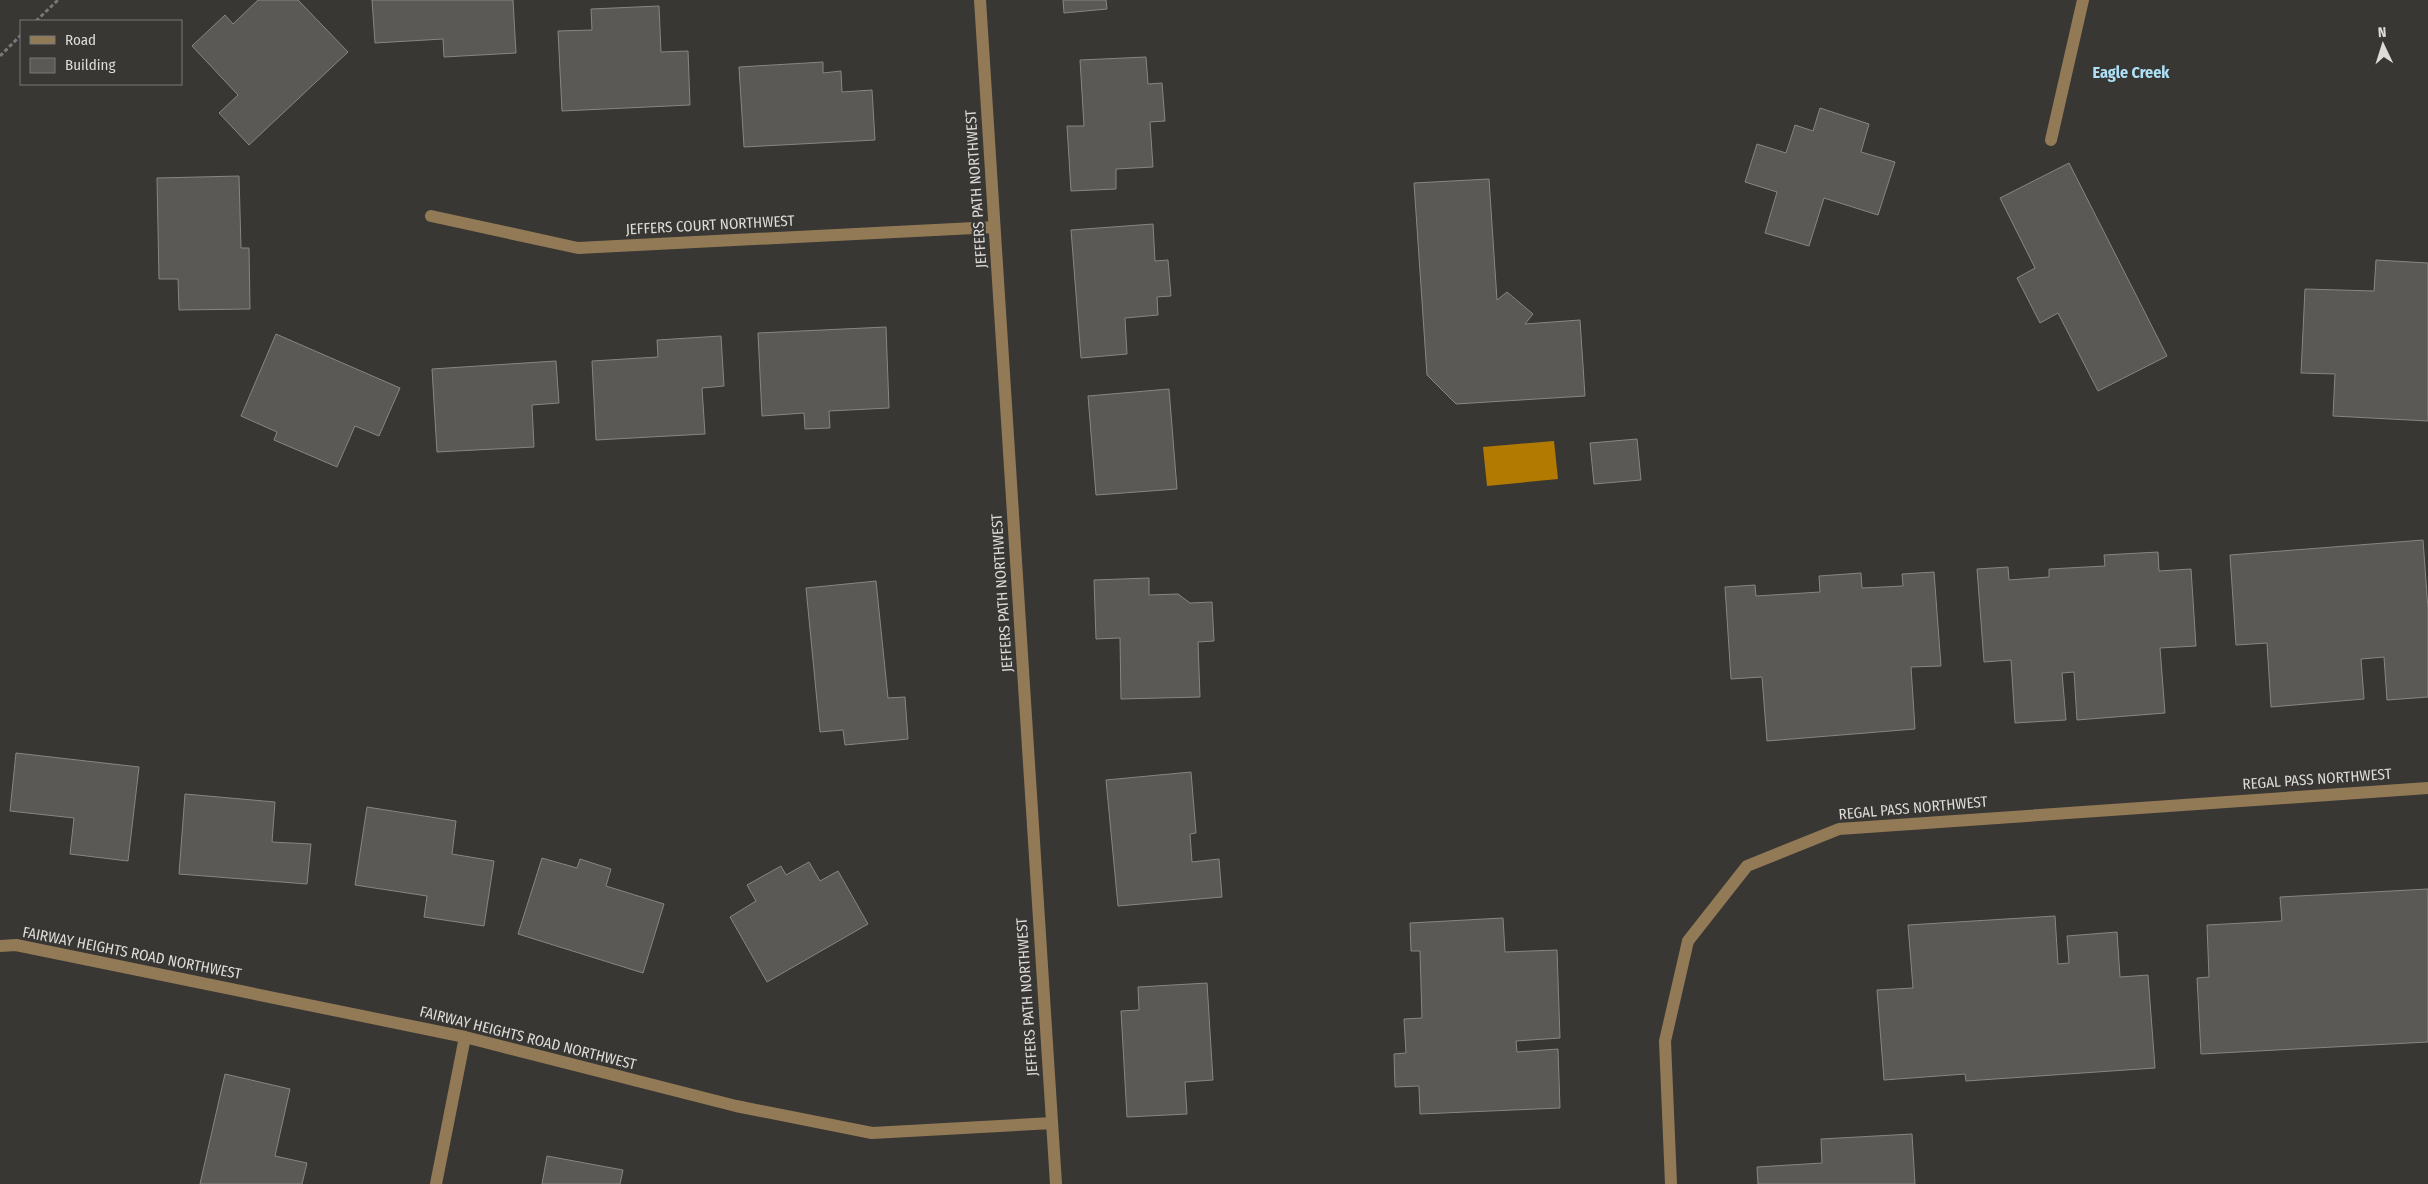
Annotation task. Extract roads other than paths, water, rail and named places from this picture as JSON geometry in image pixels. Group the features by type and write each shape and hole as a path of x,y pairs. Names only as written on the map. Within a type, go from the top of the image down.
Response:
{"street":[{"name":"JEFFERS PATH NORTHWEST","path":"980,0 1056,1184"},
{"path":"2052,140 2083,0"},
{"name":"JEFFERS COURT NORTHWEST","path":"431,216 578,248 994,227"},
{"name":"REGAL PASS NORTHWEST","path":"1671,1184 1665,1041 1688,941 1747,866 1839,829 2428,788"},
{"name":"FAIRWAY HEIGHTS ROAD NORTHWEST","path":"0,946 16,945 465,1037 736,1106 872,1133 1052,1123"},
{"path":"436,1184 465,1037"}],"district":[{"name":"Eagle Creek","path":"2131,72"}]}
